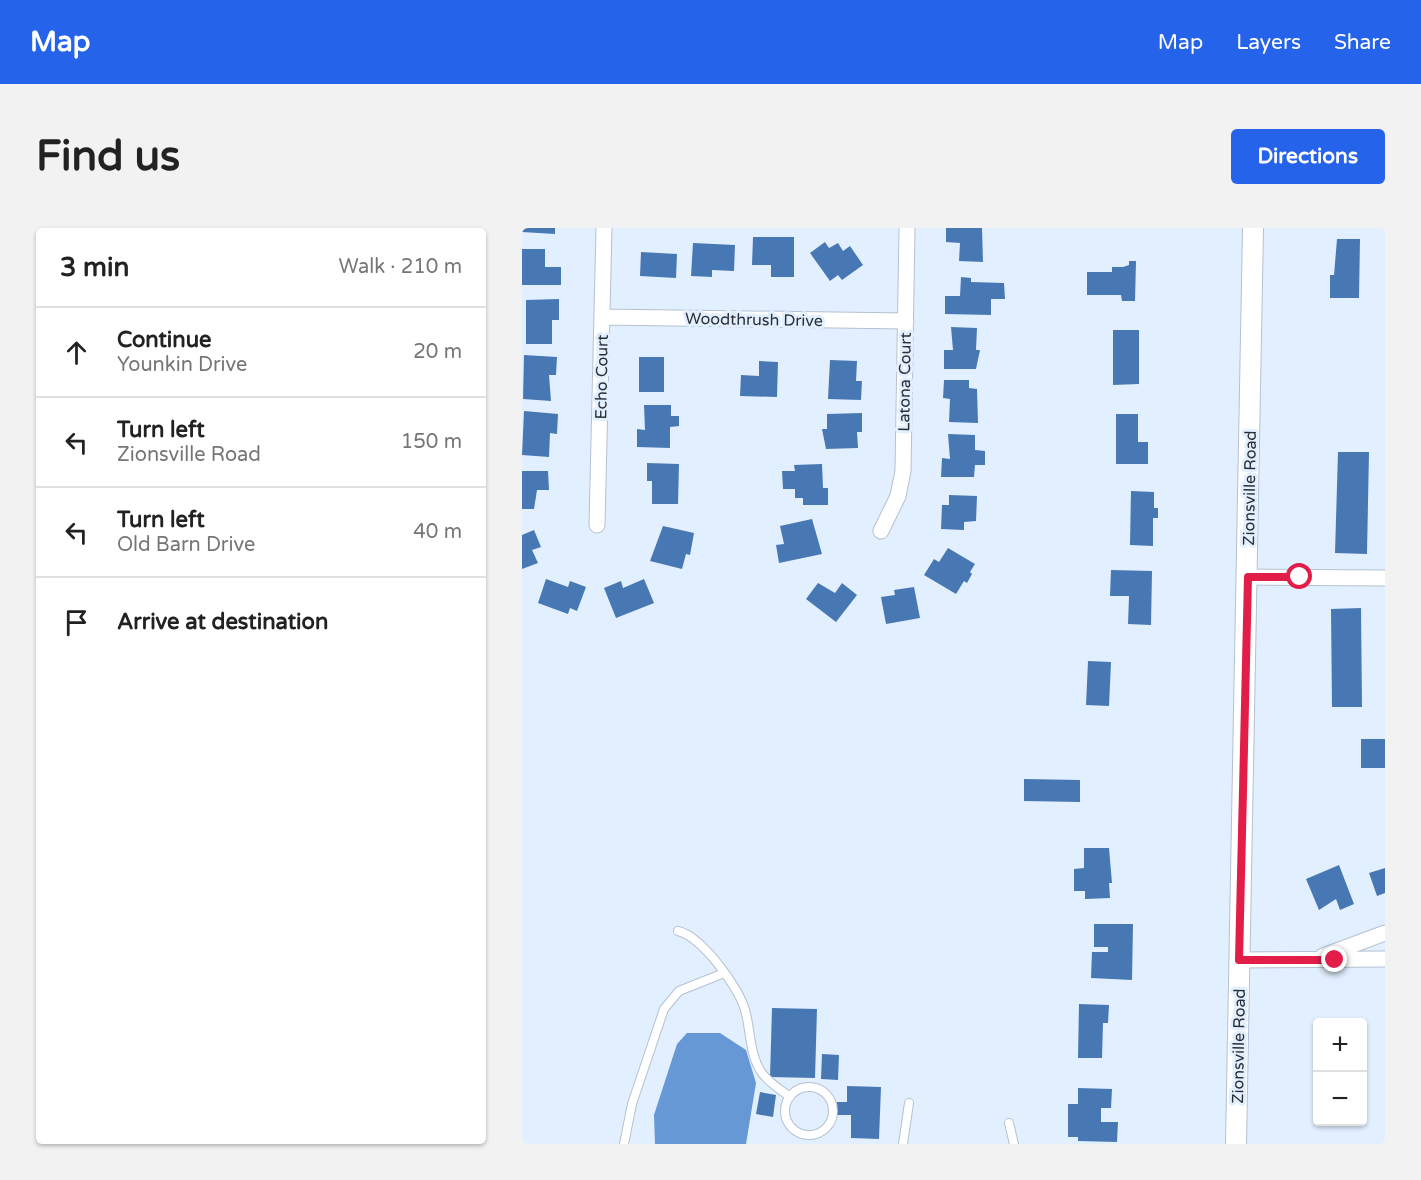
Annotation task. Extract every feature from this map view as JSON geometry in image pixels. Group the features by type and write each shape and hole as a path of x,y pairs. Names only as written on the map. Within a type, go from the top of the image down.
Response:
{"street":[{"name":"Echo Court","path":"597,525 604,228"},
{"name":"Latona Court","path":"881,531 893,511 902,477 907,228"},
{"name":"Zionsville Road","path":"1236,1144 1253,228"},
{"name":"Woodthrush Drive","path":"602,317 906,321"},
{"path":"1248,577 1385,578"},
{"path":"1315,960 1385,933"},
{"path":"1239,960 1385,958"}],"lane":[{"path":"678,931 688,933 724,973 745,1009 757,1064 769,1080 790,1097"},
{"path":"624,1144 632,1104 664,1009 680,992 724,973"},
{"path":"810,1087 822,1090 830,1100 834,1112 830,1124 821,1132 809,1135 797,1132 788,1123 785,1111 790,1097 798,1090 810,1087"},
{"path":"903,1144 909,1103"},
{"path":"1009,1124 1014,1144"},
{"path":"806,1144 809,1135"}],"water":[{"path":"687,1033 720,1033 746,1050 756,1083 746,1144 655,1144 654,1115 677,1044"}],"building":[{"path":"522,228 555,228 555,234 522,232"},
{"path":"946,228 982,228 983,262 959,261 960,243 946,242"},
{"path":"753,237 794,237 794,277 771,277 771,265 752,265"},
{"path":"1337,239 1360,239 1359,298 1330,298 1330,275 1334,275"},
{"path":"825,242 829,248 838,243 843,251 850,246 863,265 842,280 838,275 830,281 810,253"},
{"path":"693,243 735,245 734,271 712,270 712,277 691,276"},
{"path":"522,249 545,249 545,267 561,267 561,285 522,285"},
{"path":"641,252 677,254 676,278 640,276"},
{"path":"1129,261 1136,261 1135,301 1122,301 1121,295 1087,295 1087,272 1112,272 1112,267 1129,265"},
{"path":"961,277 971,278 971,282 1004,283 1005,299 991,299 991,315 945,314 945,296 960,296"},
{"path":"559,299 559,320 552,320 552,344 526,344 526,300"},
{"path":"951,327 977,328 976,350 980,350 976,369 944,369 944,350 953,350"},
{"path":"1113,330 1139,330 1139,384 1113,385"},
{"path":"524,355 557,357 556,375 549,375 551,401 523,399"},
{"path":"639,357 664,357 664,392 639,392"},
{"path":"830,360 857,361 856,381 862,381 861,400 828,399"},
{"path":"759,361 778,362 777,397 740,396 741,375 759,376"},
{"path":"944,380 969,380 969,388 977,389 978,423 949,422 950,399 943,398"},
{"path":"644,405 671,405 671,416 679,416 679,426 670,427 670,448 637,447 637,429 645,430"},
{"path":"524,411 558,414 557,434 550,433 549,457 522,455"},
{"path":"862,413 862,432 857,432 858,448 826,449 822,429 827,429 827,414"},
{"path":"1116,414 1138,414 1138,442 1148,442 1148,464 1116,464"},
{"path":"948,434 975,435 975,450 985,451 985,465 975,465 974,477 941,477 942,458 950,459"},
{"path":"1338,452 1369,452 1367,554 1335,553"},
{"path":"647,463 679,464 678,504 652,504 652,481 647,481"},
{"path":"822,464 823,488 828,488 828,505 803,505 803,498 795,498 795,489 783,489 782,471 795,471 794,465"},
{"path":"522,471 548,471 549,490 537,490 534,509 522,509"},
{"path":"1131,491 1154,492 1154,508 1158,508 1158,518 1153,518 1153,546 1130,545"},
{"path":"949,495 977,496 976,521 964,522 964,530 941,529 942,505 949,505"},
{"path":"812,519 822,554 779,563 776,545 784,544 780,526"},
{"path":"663,526 694,533 690,555 686,554 682,569 650,561"},
{"path":"534,530 541,547 532,550 538,563 522,569 522,535"},
{"path":"948,548 975,564 967,583 964,581 956,594 924,575 934,559 939,562"},
{"path":"1111,570 1152,571 1151,625 1128,624 1129,596 1110,596"},
{"path":"546,579 568,587 570,581 586,587 577,611 570,608 568,614 538,603"},
{"path":"644,579 654,603 616,618 604,588 621,581 623,588"},
{"path":"818,583 835,593 842,583 857,595 836,622 806,599"},
{"path":"914,587 920,618 886,624 881,597 895,595 894,590"},
{"path":"1361,608 1362,707 1332,707 1331,609"},
{"path":"1088,661 1111,662 1109,706 1086,705"},
{"path":"1361,739 1385,739 1385,768 1361,768"},
{"path":"1024,779 1080,780 1080,802 1024,801"},
{"path":"1084,848 1109,848 1112,883 1109,883 1110,898 1085,899 1085,891 1074,891 1074,869 1084,868"},
{"path":"1339,865 1354,904 1340,910 1336,899 1319,910 1306,879"},
{"path":"1385,868 1385,893 1377,896 1369,873"},
{"path":"1094,924 1133,924 1132,980 1091,978 1092,952 1108,952 1108,947 1094,947"},
{"path":"1079,1004 1109,1005 1108,1023 1103,1023 1102,1058 1078,1058"},
{"path":"772,1008 817,1009 815,1078 770,1077"},
{"path":"822,1054 839,1055 838,1080 821,1079"},
{"path":"847,1086 881,1087 879,1139 851,1138 851,1115 837,1115 837,1102 847,1102"},
{"path":"1078,1088 1112,1089 1111,1108 1101,1108 1101,1122 1118,1122 1117,1142 1078,1141 1078,1137 1068,1137 1068,1104 1078,1104"},
{"path":"760,1092 776,1095 773,1117 756,1114"}],"route":[{"path":"1300,577 1248,577 1239,960 1335,960"}]}
